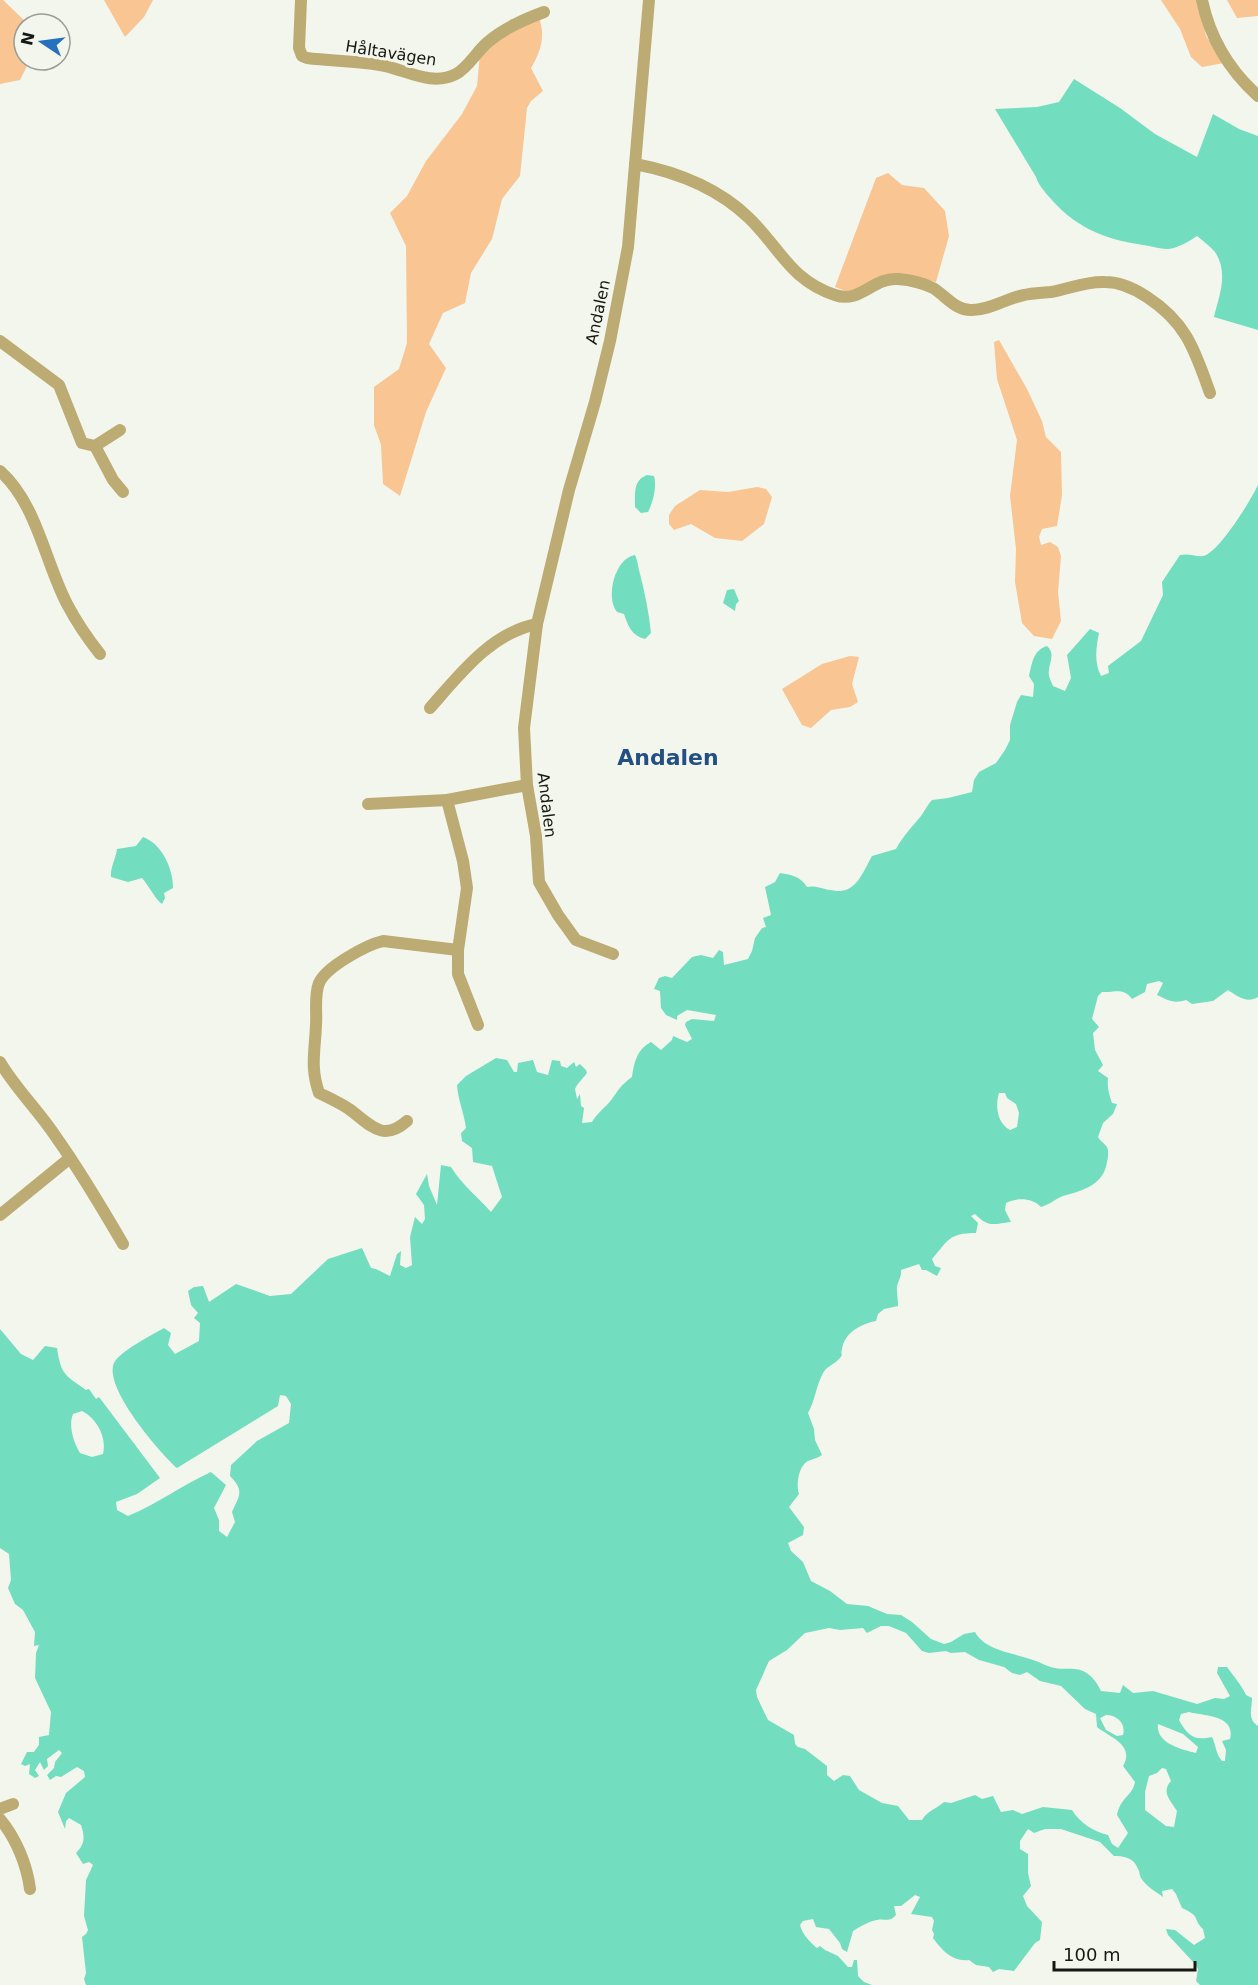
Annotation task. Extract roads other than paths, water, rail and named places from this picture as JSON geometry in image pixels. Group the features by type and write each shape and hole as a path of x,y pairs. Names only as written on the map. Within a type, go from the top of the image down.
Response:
{"street":[{"name":"Håltavägen","path":"301,0 299,48 302,56 379,65 432,79 454,75 464,69 471,58 488,41 522,20 544,12"},
{"name":"Andalen","path":"613,954 576,940 539,882 536,837 527,786 524,728 537,624 569,490 610,341 628,247 649,0"},
{"path":"1202,0 1207,24 1218,48 1245,85 1258,96"},
{"path":"635,164 674,173 716,193 747,216 799,276 815,287 843,298 855,297 879,282 897,279 926,285 957,306 973,310 1023,295 1053,292 1093,282 1125,286 1165,309 1181,327 1194,351 1210,393"},
{"path":"0,341 59,385 82,443 95,446 120,430"},
{"path":"95,446 113,480 123,492"},
{"path":"0,471 16,490 29,513 67,604 100,654"},
{"path":"430,708 487,648 513,631 537,624"},
{"path":"368,804 447,800 527,786"},
{"path":"447,800 463,861 467,888 458,950 459,974 478,1024"},
{"path":"406,1120 394,1130 385,1132 374,1128 348,1108 319,1093 314,1079 312,1056 319,984 330,970 374,943 383,941 458,950"},
{"path":"0,1062 89,1185 123,1244"},
{"path":"0,1215 70,1158"},
{"path":"0,1809 13,1804"},
{"path":"0,1819 18,1850 30,1889"}],"district":[{"name":"Andalen","path":"668,757"}]}
